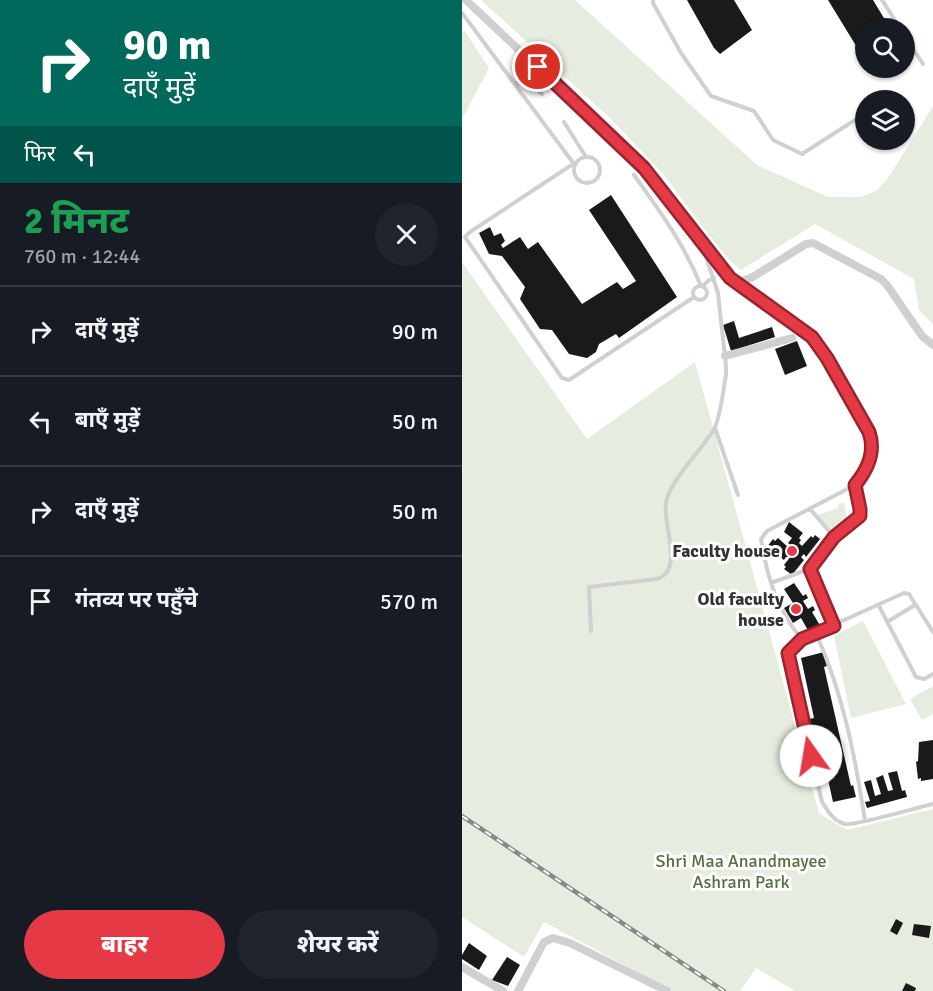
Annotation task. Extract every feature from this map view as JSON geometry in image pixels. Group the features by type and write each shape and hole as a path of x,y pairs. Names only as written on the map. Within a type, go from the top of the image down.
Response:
{"street":[{"path":"466,0 619,143 657,183 730,278 738,282 751,278 806,244 813,243 881,279 922,336 933,345"},
{"path":"725,356 792,338"},
{"path":"518,991 544,942 553,938 570,943 667,991"},
{"path":"462,967 503,991"}],"lane":[{"path":"653,0 681,53 711,96 754,111 773,140 802,154 855,120"},
{"path":"882,0 894,18"},
{"path":"462,13 574,164 574,172 578,180 586,184 595,181 600,174 600,166 594,159 586,157 578,160 574,164 464,237 564,380 569,380 694,297"},
{"path":"915,52 923,64"},
{"path":"514,83 531,85 542,94"},
{"path":"564,122 586,157"},
{"path":"634,176 688,255 702,286 708,293 718,293"},
{"path":"645,191 657,183"},
{"path":"591,631 589,587 657,579 669,571 666,499 715,427 726,375 725,356 718,293 698,236"},
{"path":"694,297 695,288 714,278"},
{"path":"738,282 812,337 863,418 873,450 863,475 855,485 767,531 762,536 771,583 781,610 790,626 802,639"},
{"path":"694,297 702,300 708,293"},
{"path":"715,427 738,495"},
{"path":"771,583 810,569 834,537 860,516 855,485"},
{"path":"810,509 834,537"},
{"path":"810,569 834,626"},
{"path":"933,632 909,594 904,593 802,639 788,653 822,802 830,814 845,824 933,804"},
{"path":"887,622 915,605"},
{"path":"879,606 916,677 924,679 933,674"},
{"path":"816,633 830,666 855,755 866,820"}],"green space":[{"path":"481,0 575,0 757,165 828,197 861,197 877,190 888,178 906,150 915,150 915,135 933,106 933,324 919,310 914,279 815,224 741,270 730,261 663,174 612,120"},
{"path":"464,30 489,68 462,119 462,33"},
{"name":"Shri Maa Anandmayee Ashram Park","path":"462,262 587,439 695,362 819,813 847,830 933,809 933,991 795,991 756,968 740,991 673,991 544,922 524,957 462,917"},
{"path":"844,502 847,518 832,533 817,515 839,508 838,505"},
{"path":"863,621 906,704 851,718 834,636"},
{"path":"933,686 933,714 922,720 910,699"}],"building":[{"path":"687,0 734,0 752,30 720,54 714,48"},
{"path":"828,0 873,0 884,18 855,18 855,44"},
{"path":"611,195 677,297 619,338 616,334 599,344 596,352 587,358 569,354 552,330 540,329 520,299 525,287 502,256 489,254 479,233 490,227 494,236 501,233 505,241 501,245 503,248 520,237 528,249 538,242 582,304 617,282 623,289 636,281 589,210"},
{"path":"734,321 739,338 772,327 775,337 731,351 723,325"},
{"path":"797,341 807,366 785,375 775,349"},
{"name":"Faculty house","path":"789,522 803,533 799,538 802,546 811,536 813,538 815,535 820,539 806,557 804,554 801,557 804,560 792,575 784,569 786,567 784,565 791,556 784,560 767,547 773,539 775,541 778,538 791,548 792,546 788,543 792,538 784,532"},
{"name":"Old faculty house","path":"794,583 803,596 806,594 808,598 803,601 808,609 813,606 815,610 812,612 821,627 810,634 801,618 793,623 784,608 793,603 784,589"},
{"path":"824,652 827,666 824,667 851,786 853,785 856,797 833,802 820,743 815,744 809,719 814,718 801,658"},
{"path":"933,740 933,779 921,781 921,778 918,779 916,762 918,761 919,742"},
{"path":"897,771 902,791 905,790 907,797 867,808 865,802 870,801 864,782 871,780 875,796 881,794 876,778 883,775 888,791 893,790 888,773"},
{"path":"896,919 903,923 897,935 890,931"},
{"path":"914,924 931,926 929,938 912,935"},
{"path":"469,943 487,956 479,970 462,959"},
{"path":"507,957 520,965 508,986 492,980"},
{"path":"906,983 916,988 915,991 902,991"}],"railway":[{"path":"462,816 724,991"}],"place":[{"name":"Faculty house","path":"792,551"},
{"name":"Old faculty house","path":"796,609"}],"route":[{"path":"538,67 644,168 730,278 812,337 822,349 869,432 873,443 872,456 863,475 855,485 860,516 834,537 810,569 834,626 802,639 788,653 811,756"}]}
